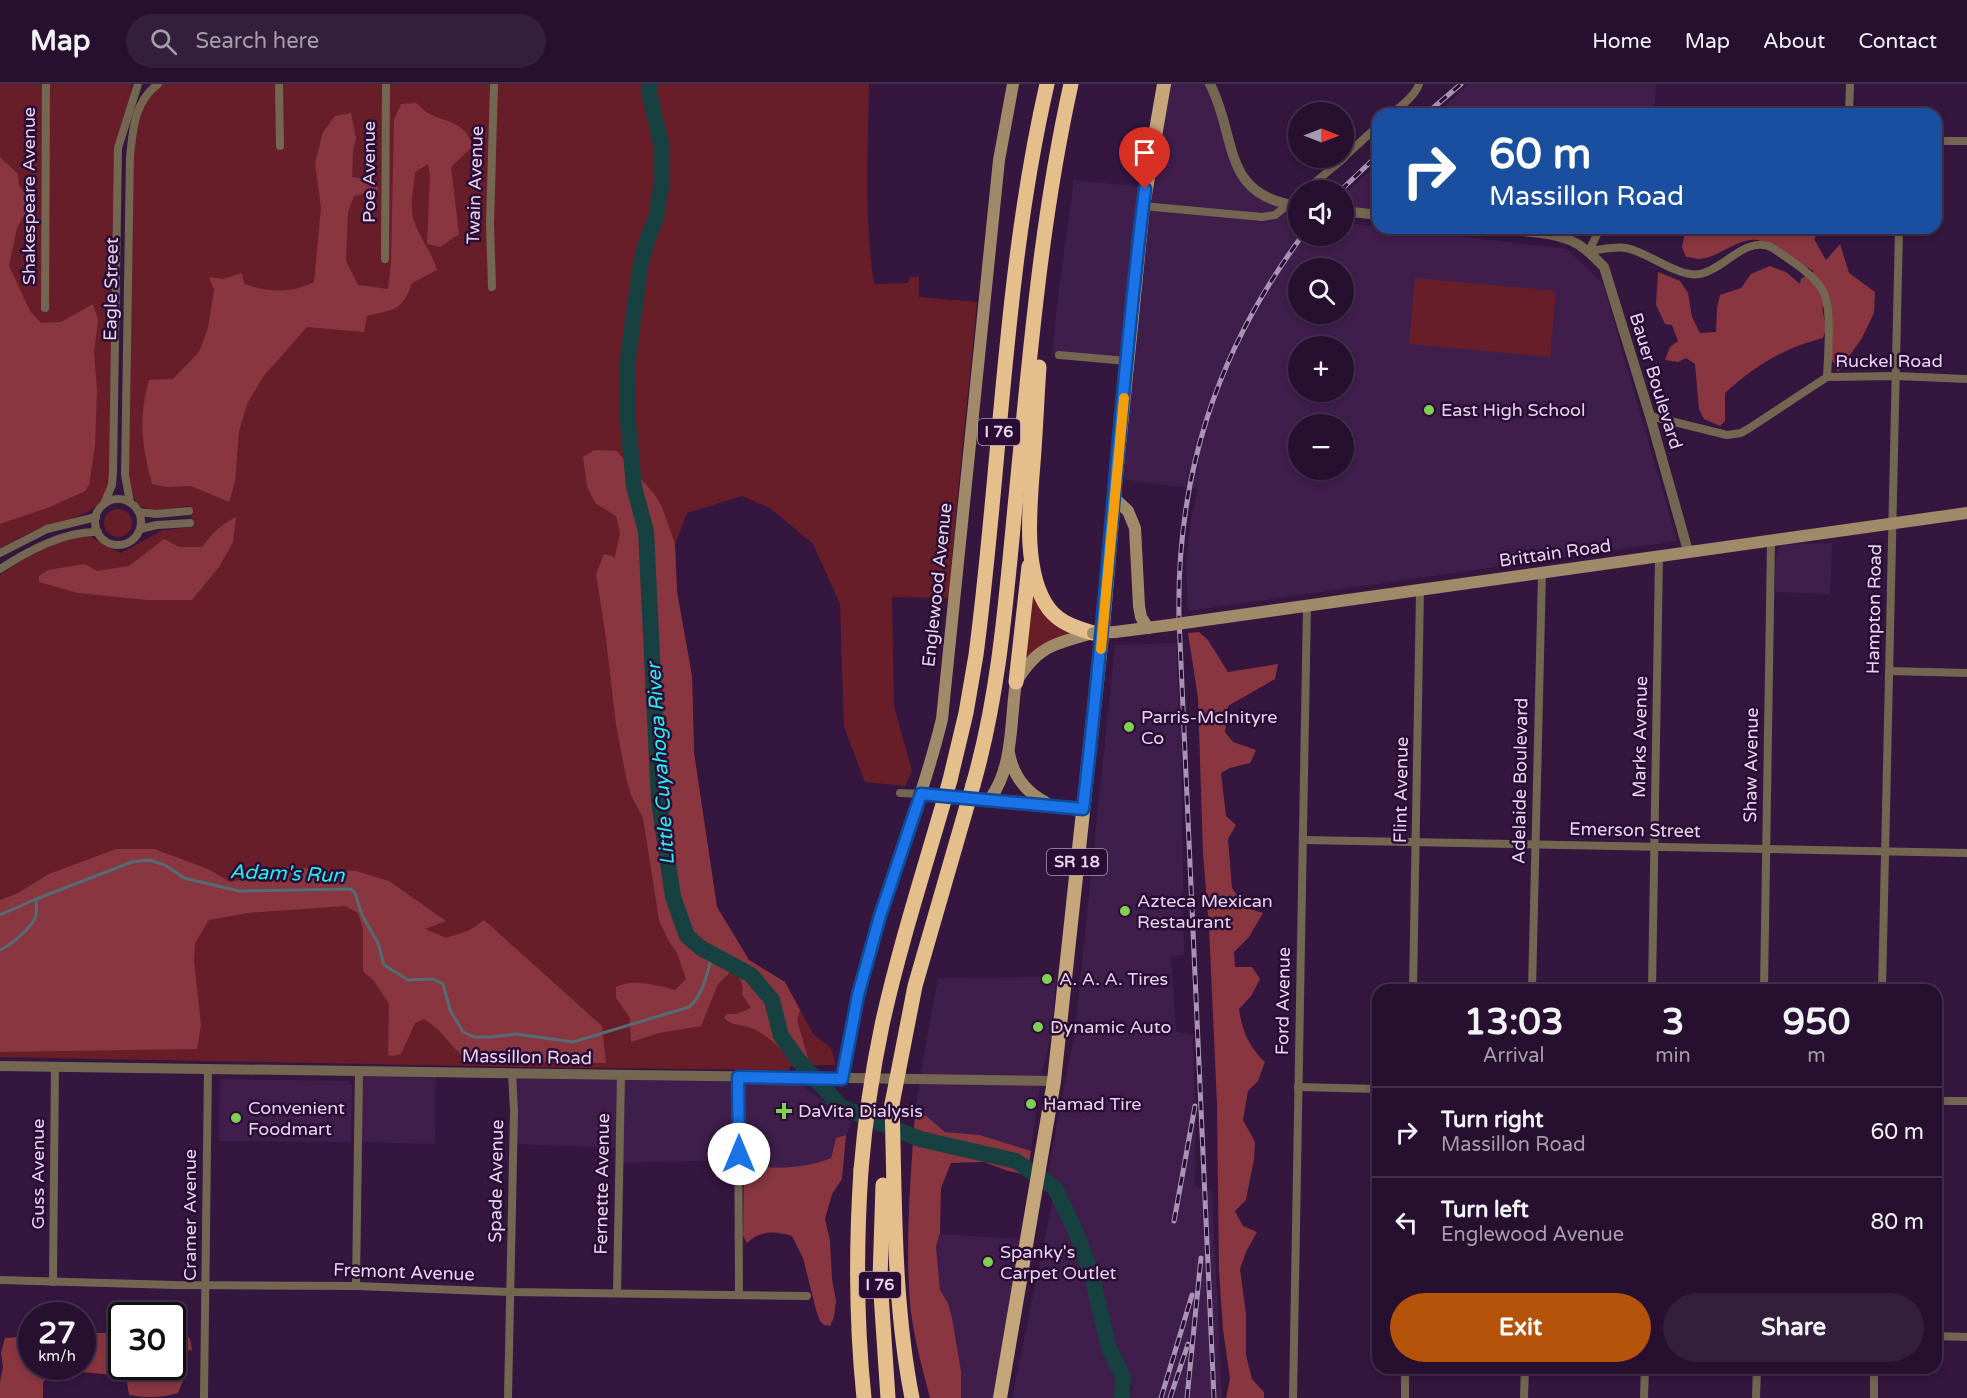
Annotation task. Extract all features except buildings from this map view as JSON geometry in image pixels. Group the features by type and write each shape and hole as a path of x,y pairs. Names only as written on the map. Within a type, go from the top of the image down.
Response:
{"highway":[{"name":"I 76","path":"864,1398 857,1262 861,1170 870,1094 882,1026 950,780 966,713 978,645 1013,289 1028,186 1047,84"},
{"name":"I 76","path":"888,1398 880,1279 892,1104 915,986 973,785 986,731 1003,631 1043,248 1054,171 1071,84"},
{"path":"1016,682 1031,552 1030,524 1043,248"},
{"path":"1031,552 1039,589 1049,609 1065,623 1093,633"},
{"path":"889,1171 899,1314 912,1398"},
{"path":"856,1398 860,1351"}],"main road":[{"name":"Englewood Avenue","path":"842,1079 858,995 873,939 921,794 942,719 999,160 1013,84"},
{"name":"SR 18","path":"1000,1398 1054,1081 1103,626 1143,206 1164,84"},
{"path":"1114,498 1128,511 1135,528 1138,606 1148,628"},
{"name":"Brittain Road","path":"1016,682 1043,649 1093,633 1170,625 1542,573 1688,550 1771,541 1967,513"},
{"path":"990,799 1004,776 1016,682"},
{"path":"1008,750 1021,781 1033,795 1052,805"},
{"path":"921,794 1083,809"}],"street":[{"name":"Shakespeare Avenue","path":"45,308 46,84"},
{"name":"Eagle Street","path":"104,504 112,486 113,472 118,148 138,84"},
{"name":"Eagle Street","path":"130,502 125,475 130,157 136,113 144,97 158,84"},
{"path":"279,84 280,146"},
{"name":"Poe Avenue","path":"385,260 386,84"},
{"name":"Twain Avenue","path":"492,287 490,224 494,84"},
{"path":"1210,84 1237,166 1244,179 1260,195 1288,204"},
{"path":"1399,108 1418,89 1419,84"},
{"path":"1849,108 1850,84"},
{"path":"1354,148 1372,131"},
{"path":"1942,141 1967,141"},
{"path":"1318,180 1331,168"},
{"path":"1143,206 1262,217 1275,215 1288,208"},
{"path":"1354,213 1372,214"},
{"path":"1540,234 1571,240 1589,251 1625,248 1694,274 1708,271 1750,246 1771,247 1812,278 1824,291 1828,322 1827,377"},
{"path":"1589,251 1597,234"},
{"name":"Hampton Road","path":"1882,984 1899,234"},
{"name":"Bauer Boulevard","path":"1589,251 1604,267 1688,550"},
{"path":"1059,356 1127,361"},
{"name":"Ruckel Road","path":"1650,417 1713,433 1734,435 1748,429 1827,377 1896,376 1967,379"},
{"path":"117,499 130,502 139,512 140,529 131,541 123,544 108,543 98,532 96,517 104,504 117,499"},
{"path":"139,512 156,514 189,511"},
{"path":"0,553 47,529 96,517"},
{"path":"140,529 157,525 190,523"},
{"path":"0,569 18,557 66,537 85,532 98,532"},
{"name":"Shaw Avenue","path":"1764,984 1771,541"},
{"name":"Marks Avenue","path":"1652,984 1659,556"},
{"name":"Adelaide Boulevard","path":"1532,984 1542,573"},
{"name":"Flint Avenue","path":"1413,984 1420,590"},
{"name":"Ford Avenue","path":"1293,1398 1307,605"},
{"path":"1889,671 1967,673"},
{"path":"900,793 921,794"},
{"name":"Emerson Street","path":"1304,840 1967,853"},
{"name":"Massillon Road","path":"0,1066 1054,1081"},
{"name":"Guss Avenue","path":"53,1282 55,1066"},
{"name":"Cramer Avenue","path":"204,1398 208,1068"},
{"path":"356,1286 359,1071"},
{"name":"Spade Avenue","path":"508,1398 514,1112 512,1073"},
{"name":"Fernette Avenue","path":"617,1293 621,1075"},
{"path":"738,1077 739,1294"},
{"path":"1298,1087 1372,1089"},
{"path":"1942,1101 1967,1101"},
{"name":"Fremont Avenue","path":"0,1280 356,1286 510,1292 807,1296"},
{"path":"1942,1336 1967,1337"},
{"path":"1405,1374 1405,1398"},
{"path":"1524,1398 1525,1374"},
{"path":"1644,1398 1645,1374"},
{"path":"1756,1398 1757,1374"},
{"path":"1874,1374 1874,1398"}],"shaded area":[{"path":"0,84 132,84 113,217 110,486 91,510 40,528 0,548"},
{"path":"162,84 869,84 868,209 874,284 908,283 910,277 919,277 919,297 977,302 949,598 892,597 894,706 912,771 905,786 865,782 844,727 840,604 813,544 770,508 742,496 687,513 675,544 677,592 692,676 694,753 717,907 749,960 785,982 814,1035 831,1048 836,1065 791,1066 789,1070 0,1057 0,575 44,548 70,538 91,537 121,553 163,530 193,527 189,506 154,511 137,505 128,481 134,159 143,107 153,90"},
{"path":"1167,84 1207,84 1237,171 1283,206 1275,213 1261,215 1146,204"},
{"path":"1469,84 1656,84 1654,108 1442,108"},
{"path":"416,103 430,114 461,128 466,132 473,146 451,167 459,234 440,247 427,244 430,175 428,164 415,172 413,216 437,270 412,283 405,299 396,308 367,316 364,332 307,327 263,377 247,404 239,431 235,482 229,502 191,486 168,487 152,484 142,420 149,380 173,379 199,352 208,328 214,290 209,277 223,279 242,273 244,284 279,291 314,282 321,208 315,163 323,132 335,116 351,113 356,138 352,177 374,181 379,190 354,196 348,212 346,261 358,285 388,289 391,263 394,120 401,104"},
{"path":"0,157 18,174 19,185 31,202 17,228 9,266 30,311 41,323 61,322 93,304 98,320 94,353 97,390 95,446 89,485 85,491 50,507 0,524"},
{"path":"1372,169 1372,214 1354,212 1354,185"},
{"path":"1074,180 1144,187 1125,358 1052,354"},
{"name":"East High School","path":"1288,207 1288,246 1354,246 1354,224 1372,226 1372,234 1438,234 1567,249 1603,283 1677,541 1188,611 1186,568 1190,524 1198,489 1118,479 1146,209 1253,220"},
{"path":"1685,234 1817,234 1814,239 1826,260 1840,244 1849,273 1875,292 1874,313 1862,338 1838,372 1831,358 1830,306 1822,307 1826,328 1823,338 1795,347 1770,359 1736,383 1725,393 1725,421 1720,426 1704,419 1699,409 1695,364 1686,358 1678,362 1665,360 1670,347 1678,341 1672,325 1665,324 1656,305 1658,272 1680,281 1688,293 1692,317 1700,333 1716,332 1720,295 1741,288 1751,274 1770,266 1786,272 1800,284 1801,279 1814,271 1771,245 1757,240 1742,242 1715,255 1700,259 1686,257 1682,247"},
{"path":"1415,278 1556,291 1550,357 1409,344"},
{"path":"594,450 617,451 655,495 662,507 675,544 677,592 692,676 694,753 717,907 749,960 785,982 800,1010 797,1020 808,1058 793,1062 762,1034 724,1018 727,1014 736,1014 751,1008 742,994 741,981 733,970 718,984 701,1026 659,1033 631,1042 630,1018 616,998 616,987 637,983 653,984 675,990 686,979 677,953 659,920 643,818 631,795 616,724 596,574 604,554 615,557 620,533 616,516 595,503 587,486 583,457"},
{"path":"118,509 128,513 132,523 128,533 118,537 108,533 104,523 108,513"},
{"path":"236,517 233,542 219,567 192,600 147,600 78,593 39,582 39,576 48,570 85,564 97,571 129,566 164,539 179,547 202,547 217,530"},
{"path":"1832,543 1830,594 1775,592 1775,564 1778,549 1783,545"},
{"path":"1031,591 1077,634 1025,664"},
{"path":"1199,632 1208,640 1228,672 1278,664 1275,679 1228,706 1225,732 1233,742 1256,750 1250,763 1221,773 1226,816 1236,825 1228,839 1232,888 1246,908 1263,913 1249,937 1234,952 1235,967 1252,967 1260,979 1251,996 1239,1009 1247,1038 1265,1062 1258,1081 1248,1091 1243,1120 1255,1142 1254,1159 1246,1200 1235,1211 1243,1226 1257,1232 1240,1269 1246,1314 1246,1355 1252,1379 1264,1392 1264,1398 1226,1398 1230,1379 1223,1329 1219,1271 1217,1104 1209,927 1203,854 1198,698 1188,633"},
{"path":"1176,644 1181,743 1184,955 1171,957 1176,1032 1193,1035 1196,1163 1194,1185 1212,1192 1222,1398 1128,1398 1133,1386 1124,1377 1122,1398 1012,1398 1055,1188 1046,1182 1075,1029 1115,645"},
{"path":"116,849 154,849 208,869 230,882 270,874 287,867 356,871 389,881 446,921 425,929 446,938 470,930 484,920 602,1026 606,1063 468,1060 424,1019 415,1023 401,1054 388,1055 389,1004 374,981 363,971 363,929 358,913 345,906 248,913 209,920 195,943 194,961 201,1025 197,1049 0,1052 0,900 16,894 49,874"},
{"path":"1056,977 1051,1037 1042,1072 1031,1151 980,1135 945,1132 925,1115 915,1113 938,978"},
{"path":"361,1073 436,1074 435,1144 360,1142"},
{"path":"515,1076 619,1076 616,1148 516,1144"},
{"path":"622,1077 736,1079 734,1160 623,1163"},
{"path":"222,1079 349,1081 352,1085 351,1142 219,1141 220,1081"},
{"path":"742,1081 797,1082 852,1122 846,1135 836,1138 831,1158 820,1163 793,1168 744,1166"},
{"path":"915,1113 925,1115 945,1132 980,1135 1031,1151 1027,1175 984,1162 951,1163 941,1188 940,1233 936,1247 940,1290 948,1303 952,1318 961,1371 961,1398 930,1398 913,1327 908,1256"},
{"path":"846,1135 842,1179 832,1194 825,1219 830,1241 836,1301 830,1326 820,1321 803,1258 792,1236 768,1233 757,1236 747,1243 743,1236 744,1166 788,1167 820,1162 831,1158 836,1138"},
{"path":"940,1234 1024,1239 999,1398 961,1398 961,1371 948,1303 940,1290 936,1247"},
{"path":"96,1333 108,1333 108,1374 96,1373"},
{"path":"18,1337 18,1380 46,1380 43,1382 43,1398 0,1398 3,1367 1,1353 5,1338"},
{"path":"186,1338 190,1338 192,1350 186,1351"},
{"path":"127,1380 183,1380 178,1393 154,1397 129,1395"}],"waterway":[{"name":"Little Cuyahoga River","path":"650,84 650,96 662,148 661,187 656,218 646,243 640,268 627,366 628,421 634,487 646,531 659,801 673,897 687,936 701,948 751,975 772,1000 781,1036 800,1062 841,1107 920,1139 1016,1161 1055,1188 1076,1232 1092,1276 1109,1348 1123,1377 1122,1398"},
{"name":"Adam's Run","path":"0,915 132,862 149,860 165,865 184,878 239,891 351,889 378,943 384,965 408,980 433,979 443,984 450,1010 463,1032 474,1037 516,1034 573,1042 689,1007 702,990 712,955"},
{"path":"0,950 31,925 36,915 36,899"}],"railway":[{"path":"1433,108 1461,84"},
{"path":"1352,180 1372,161"},
{"path":"1214,1398 1179,619 1180,566 1185,515 1194,465 1208,417 1225,370 1246,324 1295,246"},
{"path":"1174,1221 1195,1106"},
{"path":"1187,1398 1201,1258"},
{"path":"1161,1398 1192,1295"},
{"path":"1170,1398 1188,1344"}],"slow traffic":[{"path":"1101,649 1124,398"}],"place":[{"name":"East High School","path":"1429,410"},
{"name":"Parris-McInityre Co","path":"1129,727"},
{"name":"Azteca Mexican Restaurant","path":"1125,911"},
{"name":"A. A. A. Tires","path":"1047,979"},
{"name":"Dynamic Auto","path":"1038,1027"},
{"name":"Hamad Tire","path":"1031,1104"},
{"name":"DaVita Dialysis","path":"784,1111"},
{"name":"Convenient Foodmart","path":"236,1118"},
{"name":"Spanky's Carpet Outlet","path":"988,1262"}],"route":[{"path":"739,1154 738,1077 842,1079 858,995 880,916 921,794 1083,809 1145,189"}]}
